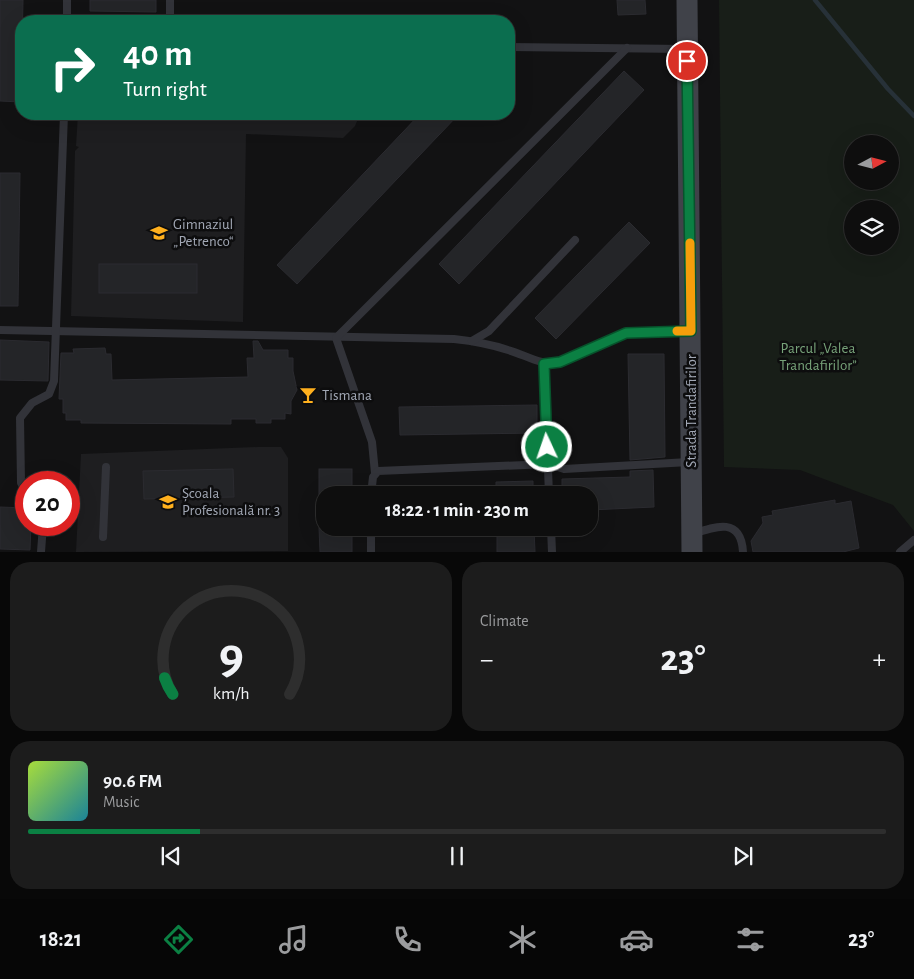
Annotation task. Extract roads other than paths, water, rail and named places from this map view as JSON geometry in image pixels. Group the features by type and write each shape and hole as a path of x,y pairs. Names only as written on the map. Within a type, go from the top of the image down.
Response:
{"main road":[{"name":"Strada Trandafirilor","path":"687,0 692,543"}],"lane":[{"path":"67,0 67,15"},
{"path":"170,0 170,15"},
{"path":"515,47 687,48"},
{"path":"336,338 627,48"},
{"path":"21,471 20,418 32,404 49,394 54,381 58,331 56,285 64,120"},
{"path":"472,341 489,331 575,240"},
{"path":"0,330 454,339 472,341 510,350 544,364 560,362 626,333 691,331"},
{"path":"336,338 372,442 372,459 375,473 371,486"},
{"path":"544,364 549,486"},
{"path":"375,473 548,464 564,469 692,462"},
{"path":"104,537 106,467"},
{"path":"692,543 717,526 732,528 741,537 743,552"},
{"path":"41,552 42,536"},
{"path":"371,536 371,552"},
{"path":"551,536 552,552"},
{"path":"900,552 914,540"}],"waterway":[{"path":"815,0 888,89 914,116"}],"place":[{"name":"Gimnaziul „Petrenco“","path":"159,233"},
{"name":"Tismana","path":"308,395"},
{"name":"Școala Profesională nr. 3","path":"168,502"}],"park label":[{"name":"Parcul „Valea Trandafirilor”","path":"818,356"}]}
